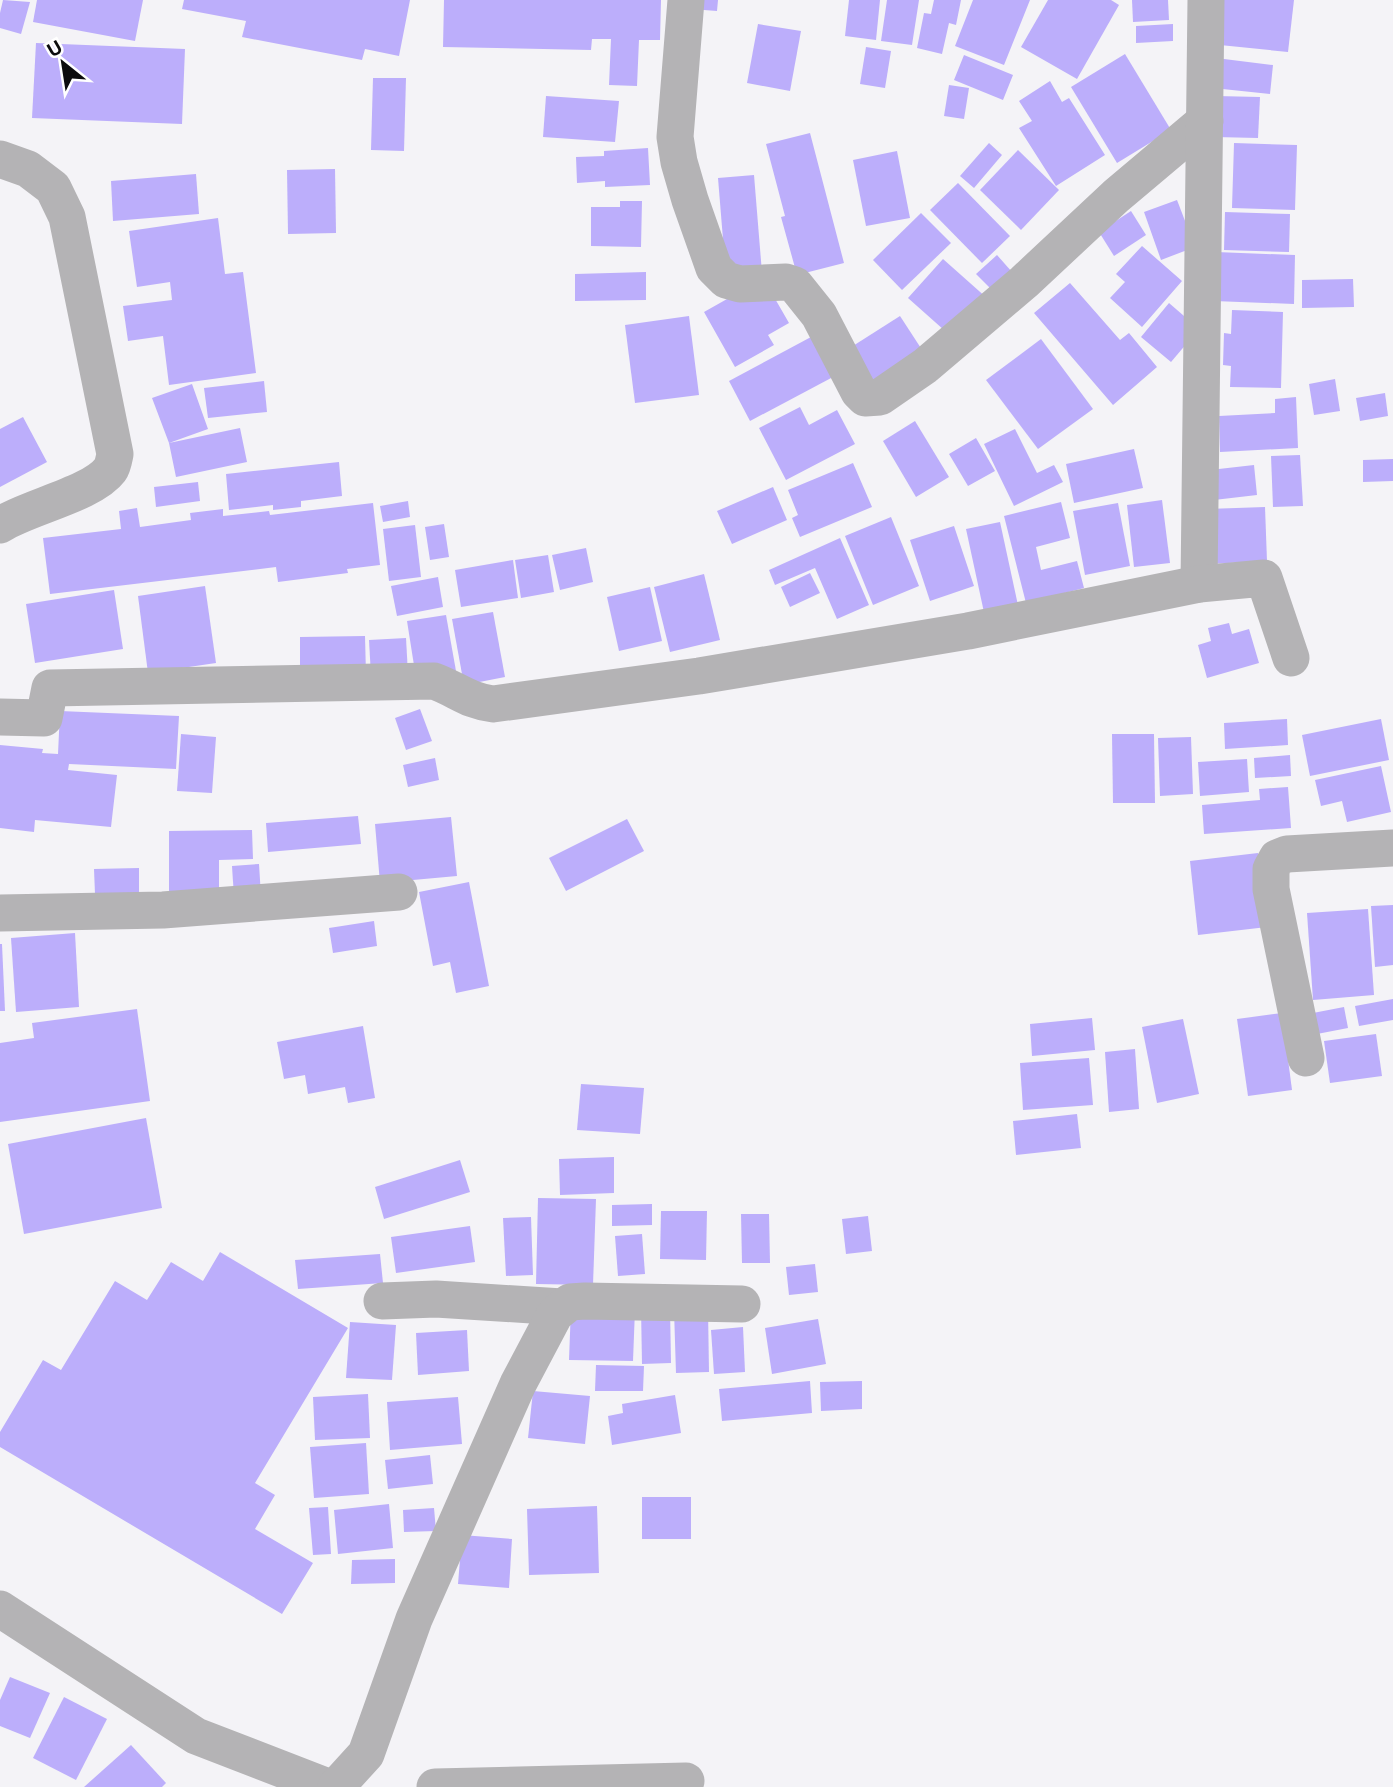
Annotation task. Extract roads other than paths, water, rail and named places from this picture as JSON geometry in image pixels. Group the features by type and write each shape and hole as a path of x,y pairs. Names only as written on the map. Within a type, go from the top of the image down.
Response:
{"street":[{"path":"686,0 675,137 686,188 714,268 726,280 740,284 786,282 795,285 819,315 859,393 865,398 880,397 925,366 1024,282 1116,196 1205,121"},
{"path":"1199,584 1206,0"},
{"path":"0,159 28,169 53,188 67,218 115,454 112,468 102,478 0,525"},
{"path":"0,717 44,718 50,688 434,681 474,701 493,704 713,674 968,631 1199,584 1264,578 1291,658"},
{"path":"1306,1058 1271,889 1271,869 1277,858 1287,854 1393,848"},
{"path":"0,912 163,910 399,892"},
{"path":"382,1301 436,1299 562,1307"},
{"path":"336,1787 366,1754 414,1619 480,1466 524,1372 555,1314 570,1302 584,1301 742,1304"},
{"path":"0,1608 196,1735 328,1787"},
{"path":"435,1787 686,1781"}]}
